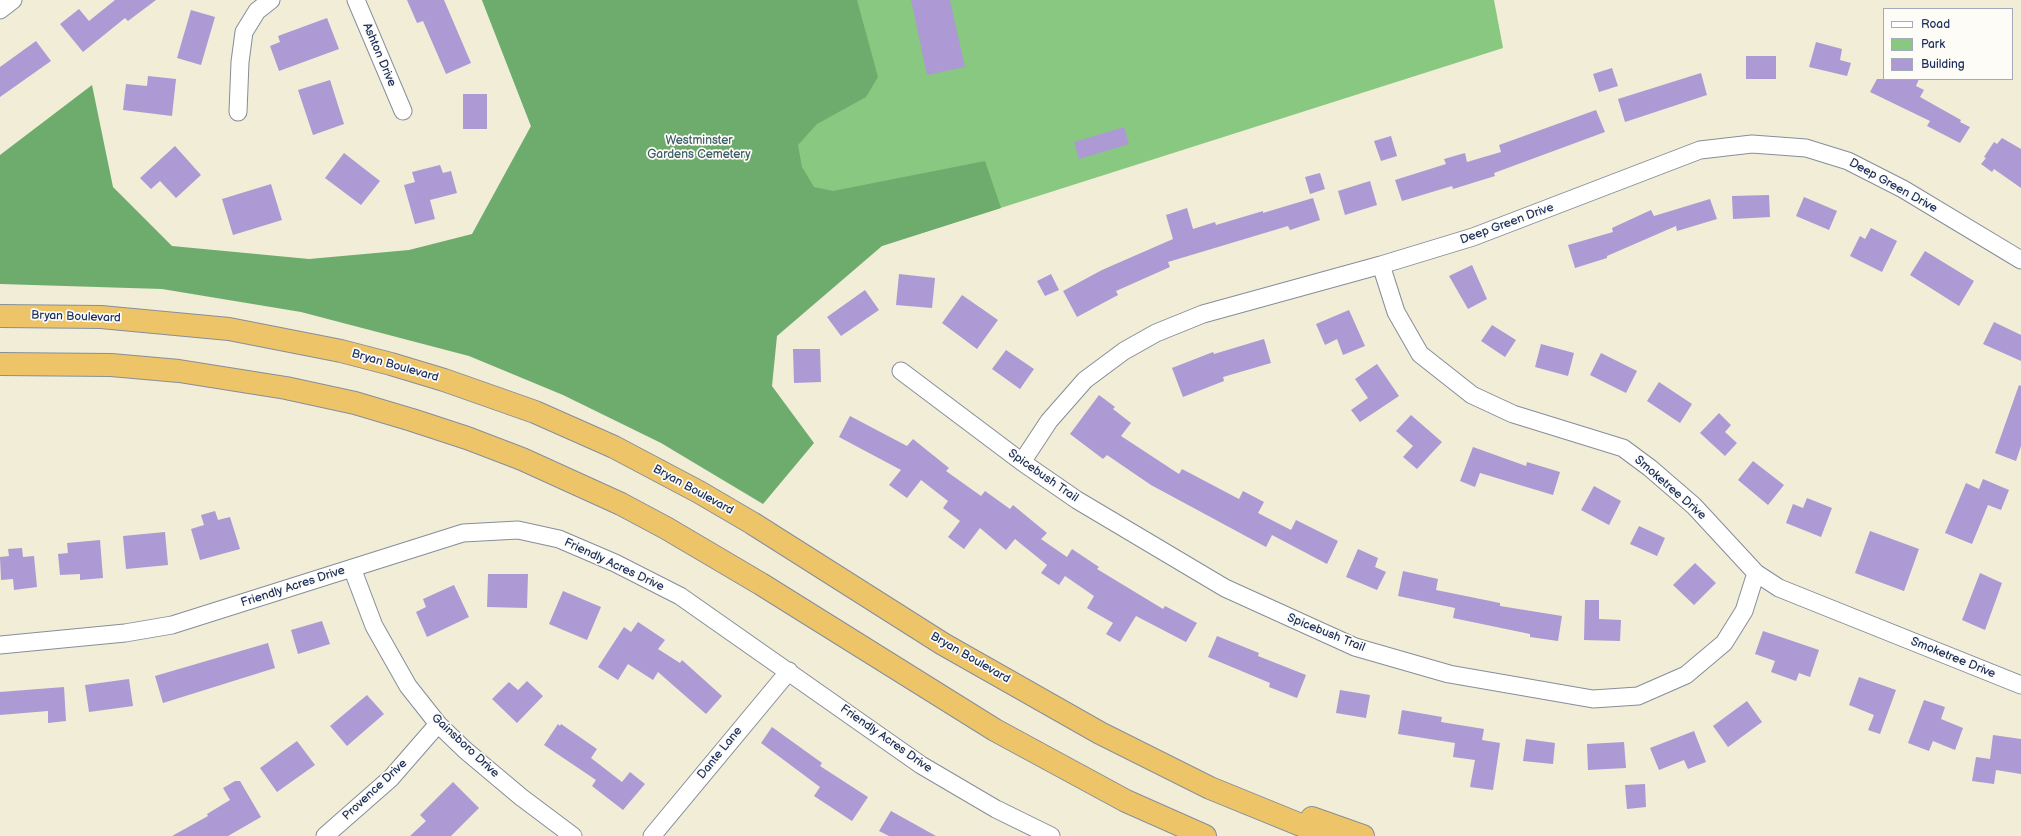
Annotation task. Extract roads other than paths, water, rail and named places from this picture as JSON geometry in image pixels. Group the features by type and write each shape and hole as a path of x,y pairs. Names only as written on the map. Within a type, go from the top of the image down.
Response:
{"highway":[{"name":"Bryan Boulevard","path":"0,316 101,317 228,329 341,351 392,364 444,380 535,412 614,448 699,492 752,523 943,644 1100,733 1210,788 1328,836"},
{"path":"0,364 111,365 179,371 286,388 356,404 412,420 467,438 522,459 595,492 666,528 761,584 995,730 1126,801 1205,836"},
{"path":"1253,806 1322,820 1363,836"}],"street":[{"path":"0,10 13,0"},
{"path":"238,112 240,62 244,32 257,11 271,0"},
{"name":"Ashton Drive","path":"356,0 403,110"},
{"name":"Deep Green Drive","path":"1022,462 1049,421 1085,380 1124,351 1156,333 1203,314 1473,238 1700,150 1752,144 1806,148 1848,160 1903,189 2021,260"},
{"name":"Smoketree Drive","path":"1381,265 1396,312 1420,354 1472,394 1513,414 1623,448 1650,468 1694,506 1756,573 1778,588 2021,685"},
{"name":"Spicebush Trail","path":"901,371 1022,462 1077,500 1225,588 1355,647 1450,674 1592,699 1638,696 1686,675 1724,642 1744,612 1756,573"},
{"name":"Friendly Acres Drive","path":"0,645 125,633 172,625 463,533 518,530 560,539 616,563 680,596 921,764 996,809 1051,836"},
{"name":"Gainsboro Drive","path":"352,568 374,626 408,686 438,724 465,750 521,797 573,836"},
{"name":"Dante Lane","path":"652,836 789,671"},
{"name":"Provence Drive","path":"325,836 391,778 438,724"}],"park label":[{"name":"Westminster Gardens Cemetery","path":"699,148"}]}
